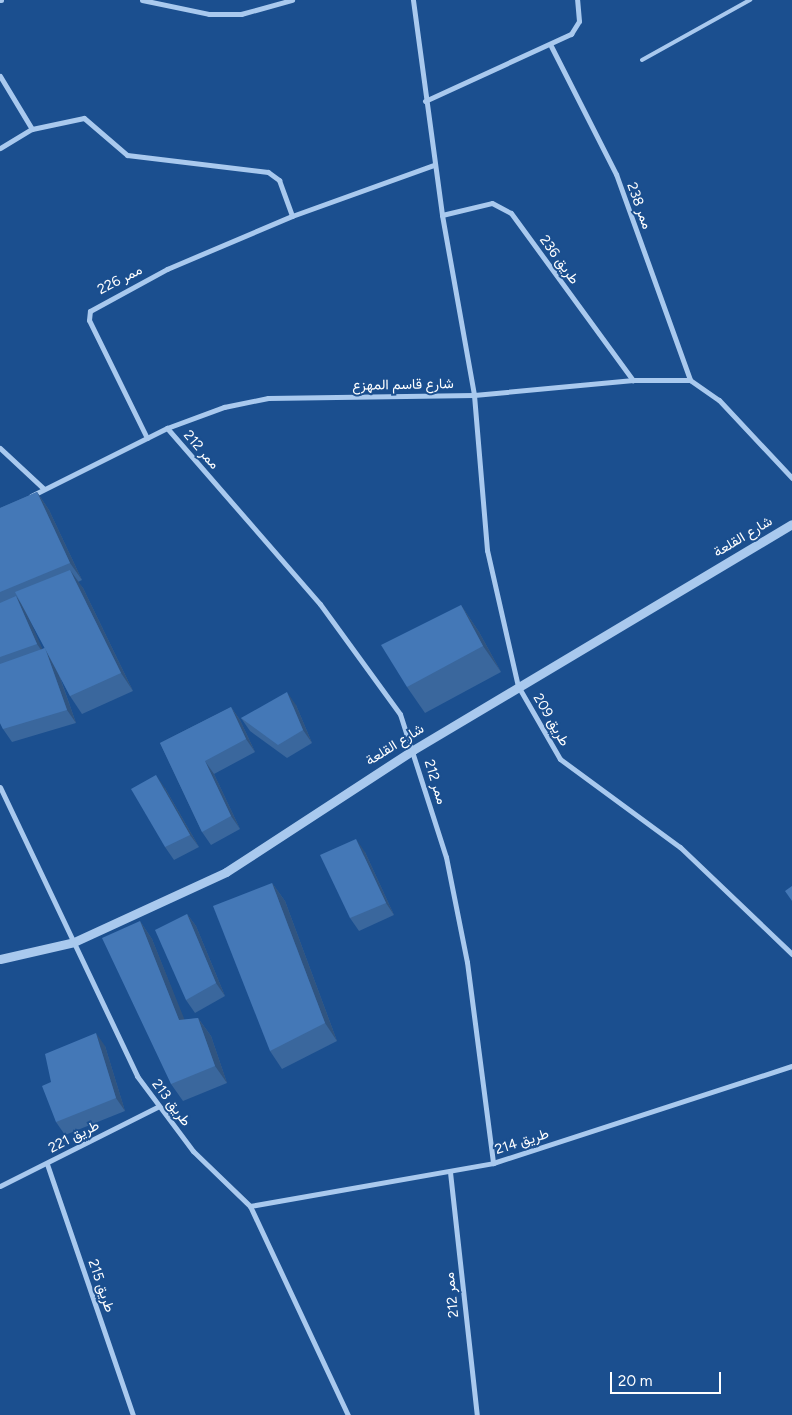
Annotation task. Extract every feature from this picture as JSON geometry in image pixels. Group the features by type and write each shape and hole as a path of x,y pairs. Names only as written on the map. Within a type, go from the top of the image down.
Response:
{"street":[{"path":"142,0 209,14 241,14 292,0"},
{"path":"413,0 434,166 474,395"},
{"path":"425,101 552,46 576,28 577,0"},
{"name":"ممر 238","path":"552,46 616,174 690,380"},
{"path":"0,76 32,129"},
{"path":"0,148 32,129 84,118 127,155 268,172 278,180 292,216"},
{"name":"ممر 226","path":"146,438 89,320 90,311 167,269 292,216 434,166"},
{"name":"طريق 236","path":"442,215 492,203 511,213 633,380"},
{"name":"شارع قاسم المهزع","path":"22,501 167,428 224,407 268,398 474,395 633,380 690,380"},
{"path":"690,380 719,400 792,478"},
{"name":"طريق 209","path":"474,395 487,550 518,686 560,759 680,847 792,954"},
{"name":"ممر 212","path":"167,428 320,604 400,714 446,857 467,962 493,1163"},
{"path":"0,448 44,489"},
{"name":"شارع القلعة","path":"0,959 74,942 226,872 413,750 792,524"},
{"name":"طريق 213","path":"0,787 137,1076 157,1107 250,1206 348,1415"},
{"name":"طريق 214","path":"250,1206 493,1163 792,1066"},
{"name":"طريق 221","path":"0,1186 157,1107"},
{"name":"طريق 215","path":"47,1164 133,1415"},
{"name":"ممر 212","path":"450,1172 477,1415"}],"lane":[{"path":"642,60 750,0"}],"building":[{"path":"37,492 70,563 0,592 0,508"},
{"path":"70,570 121,673 70,696 15,592"},
{"path":"16,596 37,644 0,657 0,603"},
{"path":"461,605 483,646 407,687 381,645"},
{"path":"45,648 67,710 3,729 0,723 0,664"},
{"path":"287,692 303,730 278,745 241,718"},
{"path":"231,707 246,739 205,761 231,816 202,832 160,743"},
{"path":"156,775 190,835 165,847 131,789"},
{"path":"356,839 386,903 350,918 320,855"},
{"path":"272,883 325,1023 270,1051 213,906"},
{"path":"792,886 792,901 785,891"},
{"path":"187,914 216,983 186,1000 155,930"},
{"path":"140,921 179,1020 198,1018 215,1066 171,1084 102,938"},
{"path":"96,1033 116,1098 56,1122 42,1086 51,1082 45,1054"}]}
